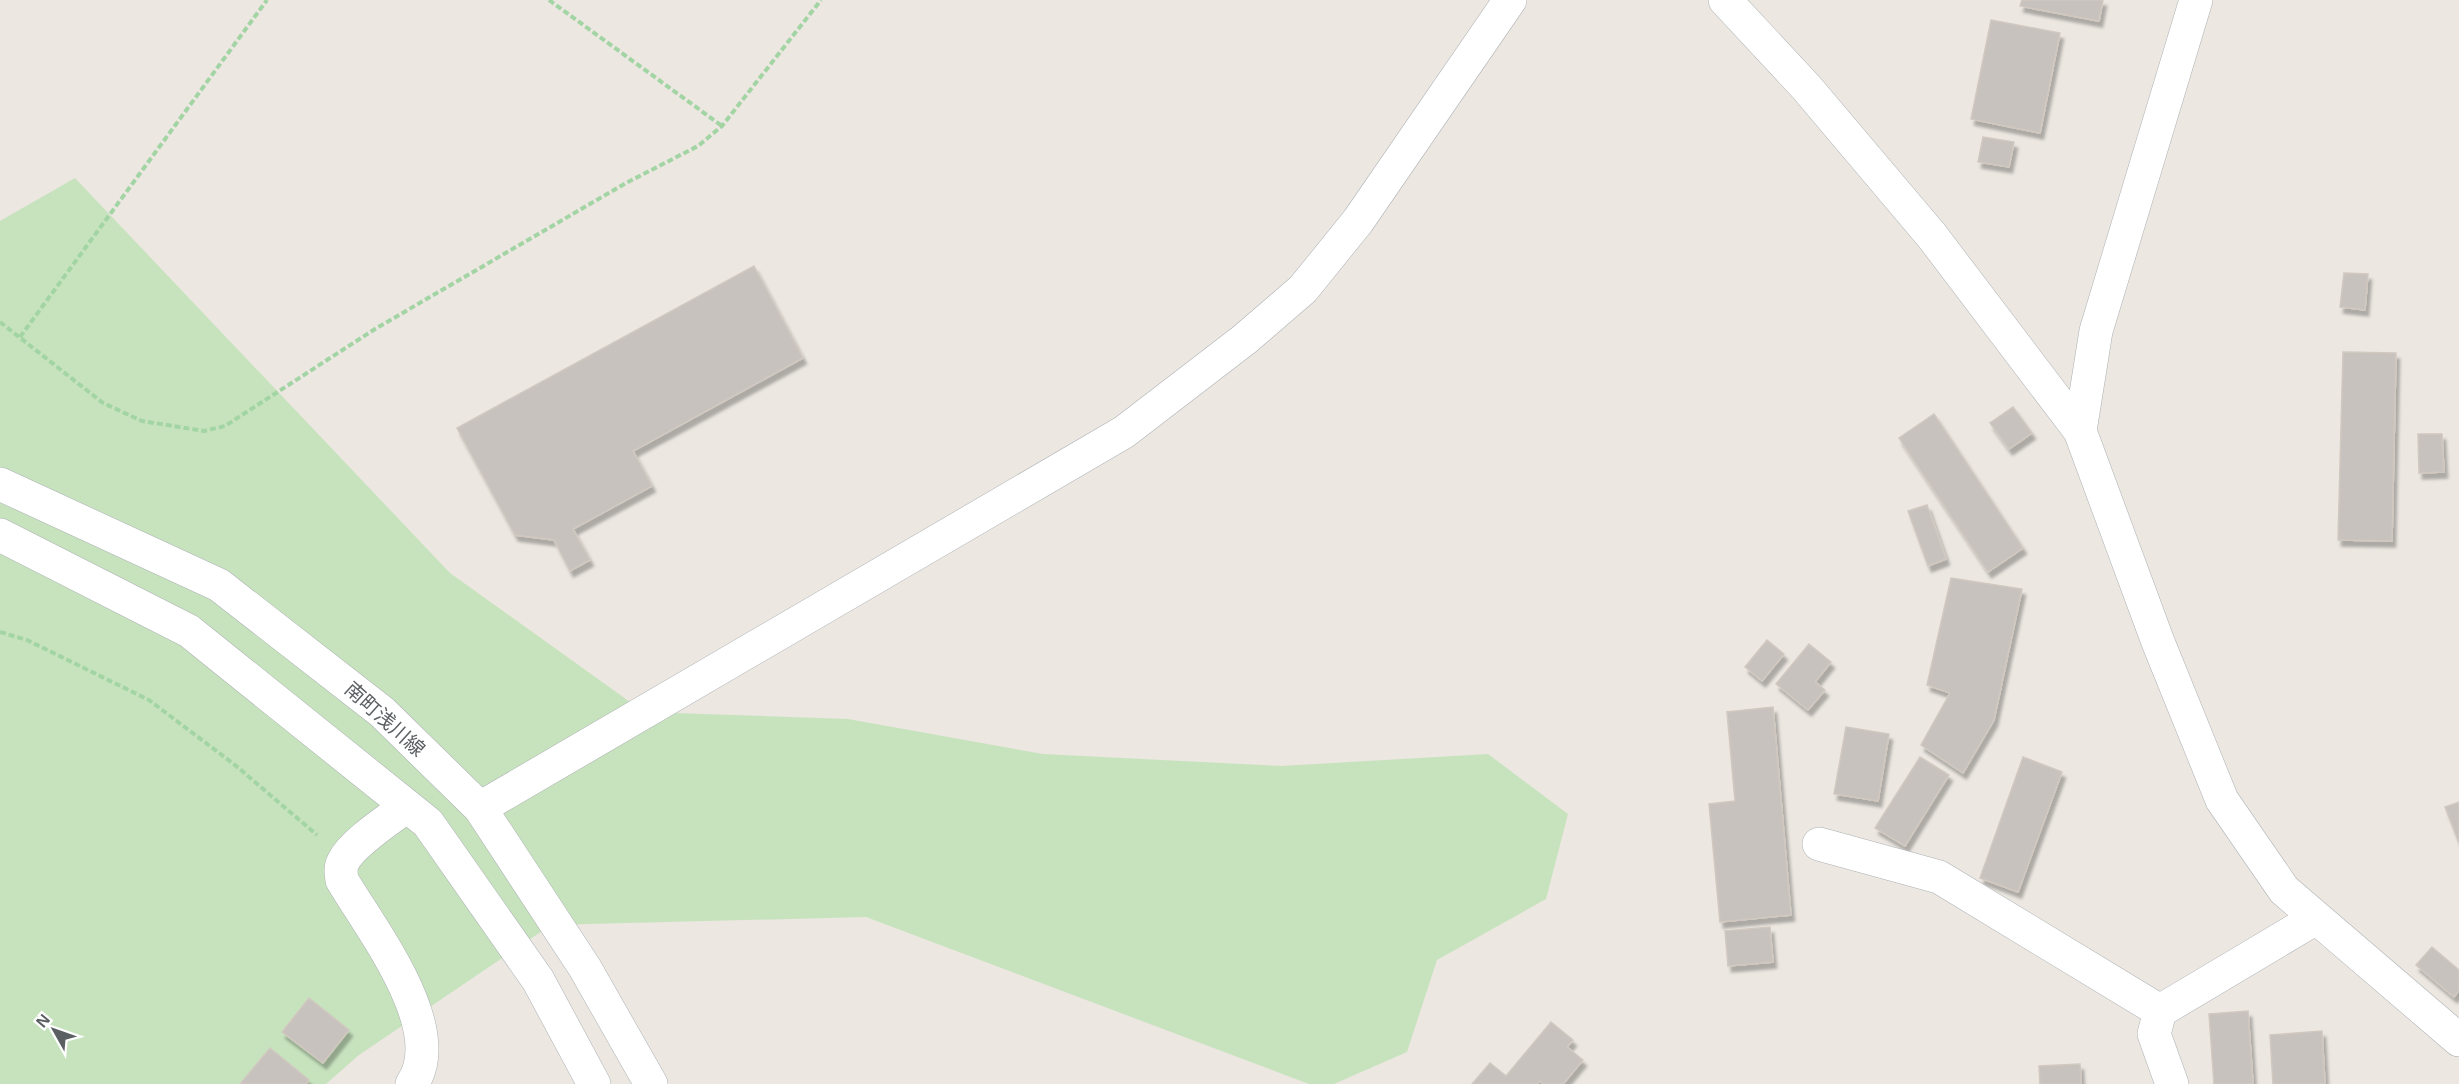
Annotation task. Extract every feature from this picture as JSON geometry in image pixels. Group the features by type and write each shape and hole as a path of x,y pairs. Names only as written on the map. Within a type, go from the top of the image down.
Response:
{"street":[{"path":"480,808 1124,432 1236,346 1303,289 1351,229 1510,0"},
{"path":"1725,0 1806,87 1932,236 2080,431 2153,631 2222,800 2284,890 2459,1040"},
{"path":"2080,431 2096,331 2196,0"},
{"name":"南町浅川線","path":"0,484 219,585 382,712 480,808 585,968 651,1084"},
{"path":"0,535 189,631 428,823 538,980 594,1084"},
{"path":"407,806 359,844 344,860 341,868 342,880 389,953 401,978 422,1036 419,1074 412,1084"},
{"path":"1819,844 1939,878 2160,1011"},
{"path":"2172,1084 2154,1034 2160,1011 2316,918"}],"path":[{"path":"20,337 267,0"},
{"path":"549,0 722,126"},
{"path":"0,322 103,403 141,421 204,431 225,426 375,329 626,183 698,146 722,126 821,0"},
{"path":"0,632 27,640 149,700 235,765 344,860"}],"green space":[{"path":"75,178 450,573 644,712 848,719 1043,754 1281,766 1488,754 1568,814 1546,899 1437,960 1407,1052 1334,1084 1309,1084 866,917 551,925 359,1055 326,1084 0,1084 0,221"}],"building":[{"path":"2022,0 2103,0 2099,21 2020,6"},
{"path":"1991,20 2060,33 2040,133 1971,119"},
{"path":"1983,137 2014,142 2009,167 1978,162"},
{"path":"754,266 803,358 633,451 652,486 573,529 590,560 570,571 554,540 515,535 457,428"},
{"path":"2344,273 2368,274 2365,310 2340,307"},
{"path":"2343,352 2396,353 2392,541 2338,540"},
{"path":"2013,407 2032,433 2009,449 1990,423"},
{"path":"1934,414 2023,548 1988,572 1899,438"},
{"path":"2418,434 2442,434 2444,472 2419,473"},
{"path":"1927,505 1946,559 1928,566 1908,511"},
{"path":"1951,578 2022,589 1994,720 1963,773 1921,745 1950,693 1927,685"},
{"path":"1767,640 1784,654 1762,681 1745,667"},
{"path":"1809,644 1831,662 1815,682 1825,690 1808,710 1776,684"},
{"path":"1773,707 1791,915 1720,922 1709,804 1735,801 1727,712"},
{"path":"1846,727 1889,734 1878,801 1834,794"},
{"path":"1920,757 1949,775 1905,846 1875,828"},
{"path":"2023,757 2062,772 2018,892 1980,878"},
{"path":"2459,802 2459,843 2445,807"},
{"path":"1770,927 1773,962 1728,966 1725,931"},
{"path":"2432,947 2459,970 2459,990 2454,997 2416,965"},
{"path":"309,998 349,1030 323,1063 282,1032"},
{"path":"2248,1011 2253,1084 2214,1084 2209,1014"},
{"path":"1551,1022 1573,1040 1567,1047 1583,1060 1563,1084 1544,1084 1540,1081 1537,1084 1472,1084 1490,1063 1506,1076"},
{"path":"2322,1031 2325,1084 2273,1084 2270,1035"},
{"path":"270,1048 309,1080 306,1084 240,1084"},
{"path":"2080,1064 2081,1084 2040,1084 2039,1066"}]}
